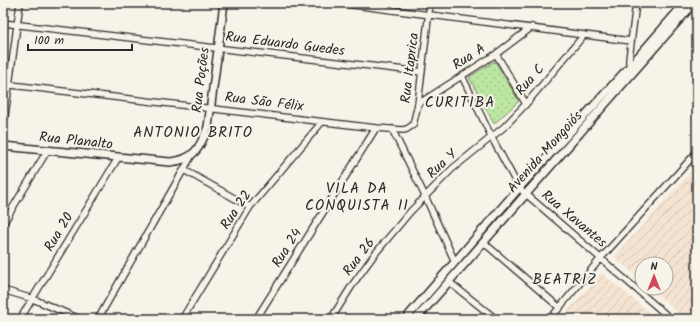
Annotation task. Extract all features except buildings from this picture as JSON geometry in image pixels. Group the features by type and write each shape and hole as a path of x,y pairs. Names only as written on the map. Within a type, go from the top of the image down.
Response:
{"street":[{"path":"3,131 20,3"},
{"name":"Rua Poções","path":"192,155 203,141 208,127 224,3"},
{"path":"338,3 631,41"},
{"name":"Rua Itaprica","path":"403,130 413,125 418,104 430,3"},
{"path":"633,68 629,59 636,3"},
{"name":"Avenida Mongoiós","path":"416,319 633,68 685,3"},
{"name":"Avenida Mongoiós","path":"408,319 409,315 519,188 694,3"},
{"name":"Rua Eduardo Guedes","path":"3,23 422,72"},
{"name":"Rua A","path":"418,104 496,54 532,28"},
{"name":"Rua C","path":"492,138 526,104 584,35"},
{"path":"496,54 526,104"},
{"name":"Rua Xavantes","path":"462,76 492,138 519,188 672,319"},
{"name":"Rua São Félix","path":"3,84 322,122 403,130"},
{"name":"Rua 22","path":"182,319 250,207 322,122"},
{"name":"Rua 24","path":"256,319 376,128"},
{"path":"392,129 455,262"},
{"name":"Rua Y","path":"410,212 452,169 492,138"},
{"name":"Rua Planalto","path":"3,146 170,162 187,159 192,155"},
{"path":"3,224 47,151"},
{"path":"550,319 601,258 697,152"},
{"path":"98,319 192,155"},
{"name":"Rua 20","path":"20,319 118,158"},
{"path":"184,170 250,207"},
{"name":"Rua 26","path":"331,319 353,284 374,255 410,212"},
{"path":"483,242 560,308"},
{"path":"449,282 496,319"},
{"path":"3,290 33,299 80,319"}],"shaded area":[{"path":"3,3 13,3 11,16 3,15"},
{"path":"697,165 697,308 688,319 685,319 659,296 674,296 674,256 634,256 634,274 614,257"},
{"path":"601,273 638,303 656,319 561,319"}],"green space":[{"path":"495,61 519,101 494,124 469,77"}],"district":[{"name":"CURITIBA","path":"460,103"},
{"name":"ANTONIO BRITO","path":"193,133"},
{"name":"VILA DA CONQUISTA II","path":"357,198"},
{"name":"BEATRIZ","path":"565,280"}]}
